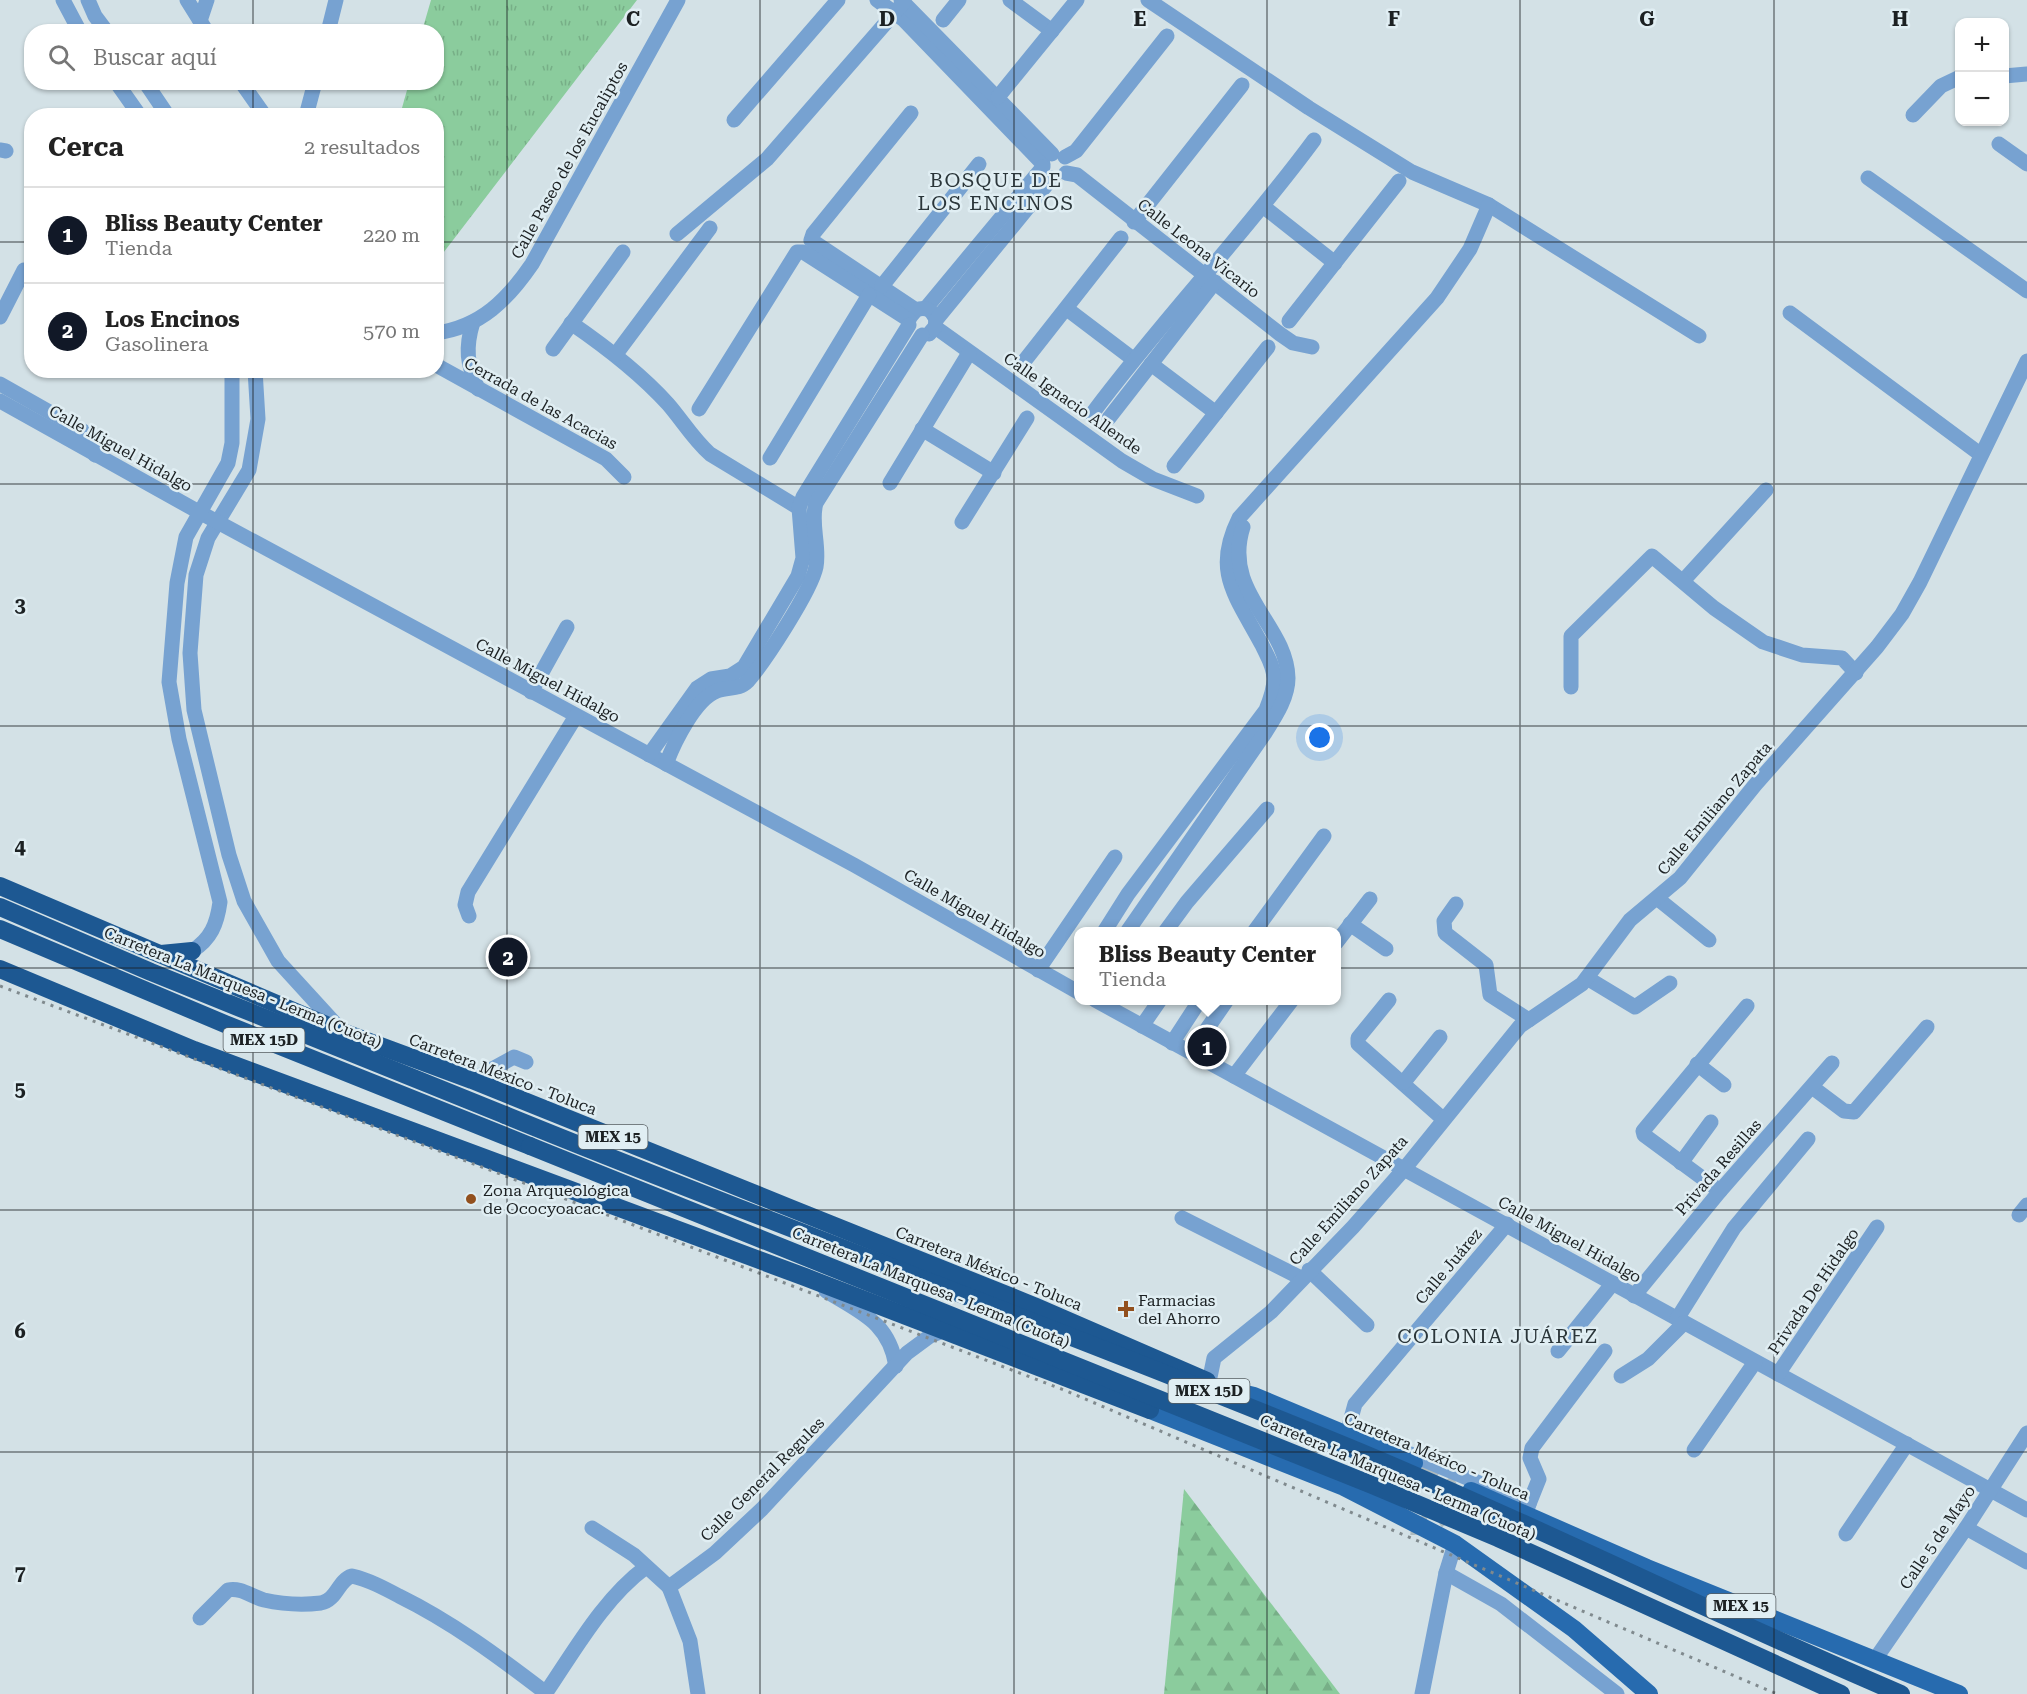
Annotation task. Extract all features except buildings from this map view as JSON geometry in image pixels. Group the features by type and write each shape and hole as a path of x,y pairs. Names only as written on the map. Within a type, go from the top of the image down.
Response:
{"highway":[{"name":"Carretera México - Toluca","path":"0,886 345,1033 472,1080 1034,1306 1217,1386"},
{"name":"Carretera La Marquesa - Lerma (Cuota)","path":"0,907 151,972 505,1115 772,1222 1116,1353 1354,1450 1901,1694"},
{"name":"Carretera La Marquesa - Lerma (Cuota)","path":"0,929 225,1024 1383,1490 1498,1538 1841,1694"},
{"path":"0,941 123,992 225,1024"},
{"path":"159,954 192,951"},
{"path":"0,969 216,1059 806,1277 1150,1410"}],"main road":[{"path":"0,974 28,982"},
{"path":"1217,1386 1254,1396 1414,1463"},
{"name":"Carretera México - Toluca","path":"1217,1386 1527,1509 1647,1568 1959,1694"},
{"path":"1150,1410 1222,1448 1387,1518"},
{"path":"1150,1410 1344,1486 1455,1544 1574,1629 1649,1694"}],"street":[{"path":"63,0 76,24"},
{"path":"88,0 101,24"},
{"path":"187,0 202,24"},
{"path":"203,24 207,0"},
{"path":"330,24 336,0"},
{"name":"Calle Paseo de los Eucaliptos","path":"444,332 473,322 495,309 514,291 532,264 678,0"},
{"path":"734,120 838,0"},
{"name":"Calle Leona Vicario","path":"877,0 900,5 1054,165 1077,175 1134,222 1293,343 1312,347"},
{"path":"943,20 959,0"},
{"path":"1010,0 1052,31"},
{"path":"998,98 1077,0"},
{"path":"1148,0 1309,108 1412,172 1489,204 1699,336"},
{"path":"677,234 766,159 900,5"},
{"path":"84,24 95,16"},
{"path":"799,508 922,321 1054,165 1076,151 1167,36"},
{"path":"2009,76 2027,74"},
{"path":"1913,115 1941,86 1955,79"},
{"path":"1134,222 1242,84"},
{"path":"122,90 134,108"},
{"path":"150,90 163,108"},
{"path":"247,90 259,108"},
{"path":"308,108 313,90"},
{"name":"Calle Leona Vicario","path":"981,91 998,98 1054,165"},
{"name":"Calle Ignacio Allende","path":"911,113 813,234 811,240 875,290 1122,461 1153,478 1197,496"},
{"path":"1109,418 1151,364 1210,278 1314,140"},
{"path":"1999,144 2027,164"},
{"path":"770,458 875,290 979,164"},
{"path":"1869,178 2027,291"},
{"path":"1289,321 1398,181"},
{"path":"1271,663 1230,584 1226,568 1229,538 1239,518 1444,289 1470,249 1489,204"},
{"path":"1264,207 1335,263"},
{"path":"616,354 710,228"},
{"path":"1022,364 1121,238"},
{"path":"553,349 623,252"},
{"name":"Calle Ignacio Allende","path":"699,409 794,255 800,252 875,290"},
{"path":"0,317 24,270"},
{"path":"1092,414 1133,359 1210,278"},
{"path":"1067,309 1133,359"},
{"path":"1790,314 1980,453"},
{"path":"809,543 816,503 922,321"},
{"path":"473,322 467,340 467,356 478,389"},
{"path":"571,323 616,354 669,405 698,443 710,454 799,508 816,565 812,579 754,674 743,686 710,694 691,706 668,740 649,755"},
{"path":"1174,466 1268,347"},
{"path":"890,483 969,353"},
{"name":"Calle Emiliano Zapata","path":"1217,1386 1214,1358 1271,1312 1405,1168 1509,1039 1529,1020 1568,995 1587,978 1630,920 1658,899 1680,878 1755,785 1856,673 1902,614 1916,590 1960,502 1980,453 2027,361"},
{"path":"1151,364 1216,413"},
{"name":"Cerrada de las Acacias","path":"444,370 606,459 624,477"},
{"path":"192,951 206,942 218,917 220,902 178,739 169,682 177,583 186,537 228,463 234,422 232,378"},
{"path":"255,378 258,419 249,470 202,551 196,575 190,653 194,710 218,809 244,901 278,961 345,1033"},
{"path":"0,384 82,431 97,444 95,455"},
{"name":"Calle Miguel Hidalgo","path":"0,401 217,522 854,865 1038,970 1074,986"},
{"path":"962,522 1028,418"},
{"path":"922,429 994,474"},
{"path":"228,463 249,470"},
{"path":"1683,581 1766,490"},
{"path":"1131,927 1265,733 1283,702 1288,680 1287,666 1281,649 1251,597 1239,564 1238,545 1254,502"},
{"path":"1571,687 1571,636 1649,557 1655,556 1713,608 1763,642 1802,655 1835,656 1848,662 1856,673"},
{"path":"531,692 567,627"},
{"path":"1107,927 1128,894 1266,710 1274,678 1268,628"},
{"path":"469,916 465,905 468,892 576,716"},
{"path":"666,764 668,740"},
{"path":"1170,927 1187,902 1267,808"},
{"path":"1258,927 1324,836"},
{"path":"1038,970 1115,857"},
{"path":"1341,936 1370,899"},
{"path":"1658,899 1709,940"},
{"path":"1456,904 1444,921 1445,933 1486,965 1490,995 1529,1020"},
{"path":"1350,924 1386,950"},
{"path":"1587,978 1635,1007 1670,983"},
{"path":"1389,1000 1357,1042 1443,1119"},
{"name":"Calle Miguel Hidalgo","path":"1114,1005 1142,1026 1172,1043 2027,1509"},
{"path":"1142,1026 1157,1005"},
{"path":"1172,1043 1197,1005"},
{"path":"1191,1053 1224,1005"},
{"path":"1234,1076 1288,1005"},
{"path":"1720,1191 1644,1135 1643,1131 1747,1006"},
{"path":"1812,1087 1844,1111 1854,1112 1927,1027"},
{"path":"1404,1082 1440,1037"},
{"path":"472,1080 520,1060"},
{"name":"Privada Resillas","path":"1634,1296 1720,1191 1832,1063"},
{"path":"1697,1064 1724,1085"},
{"path":"1681,1163 1712,1122"},
{"path":"1621,1376 1648,1359 1680,1321 1728,1236 1808,1139"},
{"path":"1182,1218 1305,1274 1367,1325"},
{"name":"Calle Juárez","path":"1507,1224 1355,1404 1349,1420 1354,1428 1363,1434 1527,1509"},
{"name":"Privada De Hidalgo","path":"1778,1374 1877,1227"},
{"path":"806,1277 878,1325 891,1341 896,1366"},
{"path":"1558,1351 1613,1283"},
{"name":"Calle General Regules","path":"669,1587 715,1553 762,1509 918,1343 945,1330"},
{"path":"1527,1509 1539,1479 1530,1458 1532,1448 1605,1351"},
{"path":"1694,1450 1755,1362"},
{"name":"Calle 5 de Mayo","path":"1874,1661 1966,1528 2027,1432"},
{"path":"1846,1534 1907,1444"},
{"path":"592,1528 634,1555 669,1587 690,1641 698,1694"},
{"path":"1966,1528 2027,1562"},
{"path":"1422,1694 1446,1573 1455,1544"},
{"path":"200,1618 228,1590 238,1590 272,1601 322,1603 333,1596 346,1578 352,1576 365,1579 430,1611 498,1656 546,1694 604,1609 632,1577 646,1567"},
{"path":"1446,1573 1501,1604 1617,1694"}],"green space":[{"path":"431,0 637,0 444,252 444,108 402,108 407,90 444,90 444,24 424,24"},
{"path":"1184,1489 1340,1694 1164,1694"}],"tunnel":[{"path":"1411,1526 1421,1526 1439,1519 1445,1513 1451,1497 1449,1488 1440,1476 1414,1463"}],"railway":[{"path":"0,986 495,1172 1064,1390 1777,1694"}],"place":[{"name":"Los Encinos","path":"508,957"},
{"name":"Bliss Beauty Center","path":"1207,1047"},
{"name":"Zona Arqueológica de Ococyoacac.","path":"471,1199"},
{"name":"Farmacias del Ahorro","path":"1126,1309"}],"district":[{"name":"BOSQUE DE LOS ENCINOS","path":"996,192"},
{"name":"COLONIA JUÁREZ","path":"1498,1336"}]}
